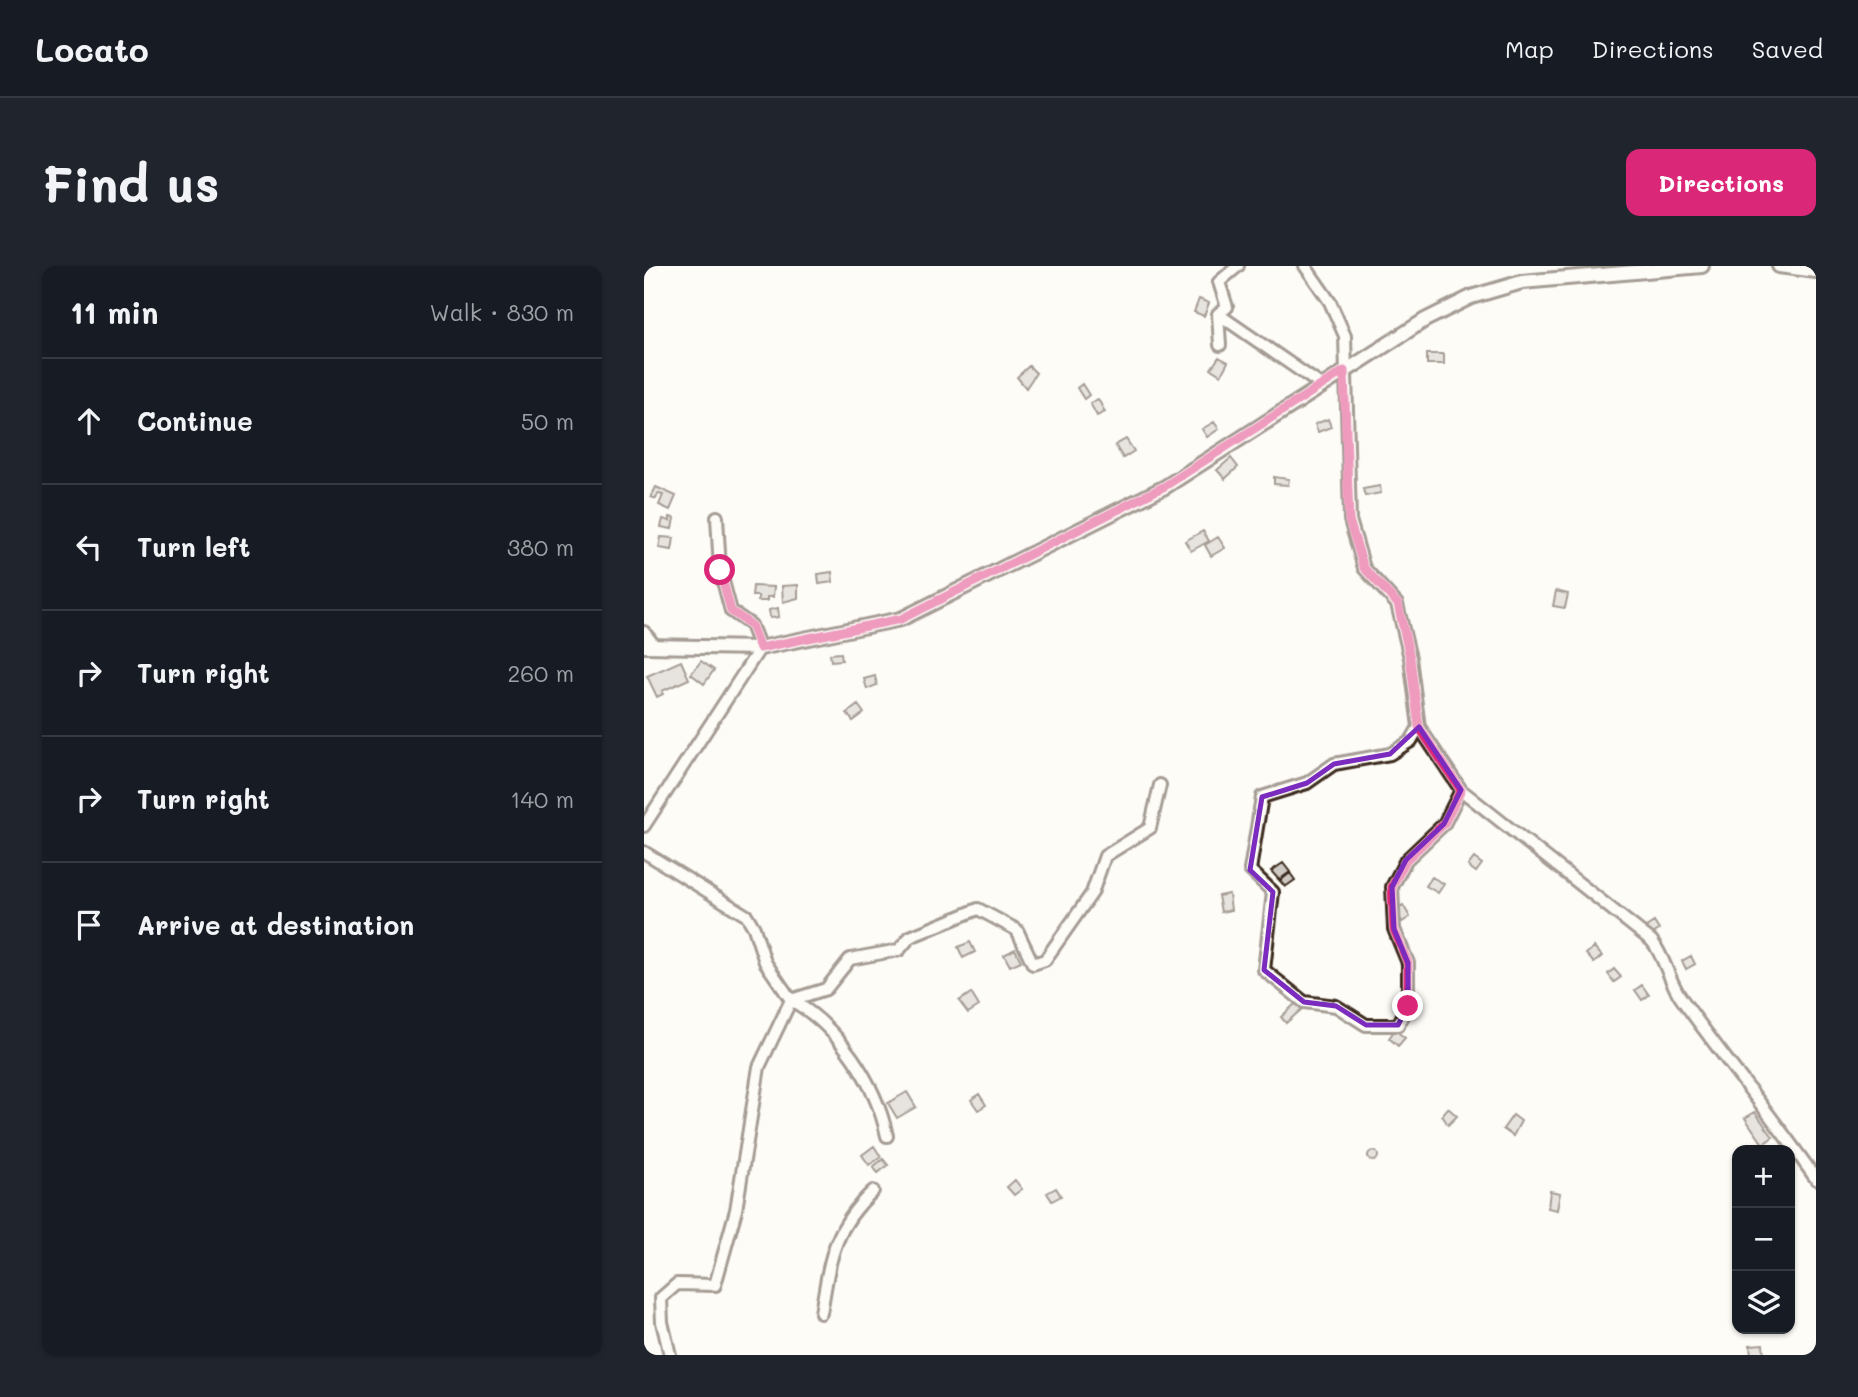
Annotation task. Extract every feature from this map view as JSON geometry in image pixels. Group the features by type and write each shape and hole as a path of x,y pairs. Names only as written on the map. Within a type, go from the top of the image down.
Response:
{"street":[{"path":"1218,314 1227,307 1219,282 1238,266"},
{"path":"1305,266 1330,302 1345,336 1349,520 1364,568 1398,604 1410,658 1419,727 1461,790 1652,941 1660,952 1679,995 1760,1106 1787,1135 1816,1179"},
{"path":"644,632 649,646 760,648 901,619 1165,486 1425,320 1484,293 1522,282 1702,266"},
{"path":"1779,266 1816,271"},
{"path":"1218,314 1220,345"},
{"path":"1218,314 1321,385"},
{"path":"718,517 720,570 731,611 751,625 760,648"},
{"path":"644,826 760,648"},
{"path":"1419,727 1411,741 1390,754 1334,764 1307,783 1262,797 1250,870 1273,892 1264,970 1304,1002 1336,1006 1366,1025 1398,1025 1408,1006 1408,963 1394,929 1392,887 1406,860 1444,824 1461,790"},
{"path":"670,1355 662,1322 661,1298 677,1284 715,1284 736,1210 758,1067 791,1000 826,989 850,959 899,950 910,937 978,909 1017,930 1033,964 1045,960 1092,893 1105,856 1150,828 1160,785"},
{"path":"644,852 747,916 754,928 765,962 791,1000 813,1012 841,1043 859,1069 884,1122 887,1136"},
{"path":"821,1313 827,1268 839,1230 853,1210 873,1191"}],"highlighted area":[{"path":"1419,727 1461,790 1444,824 1406,860 1392,887 1394,929 1408,963 1408,1006 1398,1025 1366,1025 1336,1006 1304,1002 1264,970 1273,892 1250,870 1262,797 1307,783 1334,764 1390,754"}],"building":[{"path":"1199,299 1209,303 1204,316 1194,312"},
{"path":"1427,354 1444,354 1444,364 1427,364"},
{"path":"1219,357 1228,362 1221,375 1211,369"},
{"path":"1029,366 1036,373 1026,388 1017,377"},
{"path":"1082,384 1089,395 1084,399 1077,388"},
{"path":"1098,399 1105,412 1097,416 1090,403"},
{"path":"1328,419 1331,427 1318,432 1315,424"},
{"path":"1214,422 1219,429 1207,437 1202,429"},
{"path":"1126,439 1134,451 1123,458 1115,445"},
{"path":"1231,458 1238,467 1225,479 1217,470"},
{"path":"1274,477 1289,479 1288,485 1274,484"},
{"path":"1380,486 1381,493 1365,496 1363,489"},
{"path":"656,487 676,496 670,510 659,505 663,495 658,494 656,499 651,497"},
{"path":"670,517 674,518 672,529 661,527 663,519 670,521"},
{"path":"1203,531 1209,541 1191,551 1185,541"},
{"path":"661,537 674,538 672,550 659,548"},
{"path":"1218,537 1225,548 1211,556 1205,545"},
{"path":"832,572 833,582 819,584 818,574"},
{"path":"798,585 798,598 783,602 782,586"},
{"path":"753,586 774,587 773,597 767,597 767,601 758,601 758,596 752,596"},
{"path":"1556,591 1568,594 1565,608 1553,606"},
{"path":"778,608 779,617 770,618 769,610"},
{"path":"841,653 842,660 831,661 830,654"},
{"path":"681,661 689,679 662,691 663,694 657,697 647,676"},
{"path":"701,661 714,670 704,684 691,674"},
{"path":"875,676 877,685 867,689 864,679"},
{"path":"858,705 864,713 853,721 847,713"},
{"path":"1474,858 1482,864 1476,872 1468,866"},
{"path":"1283,863 1290,872 1279,880 1271,871"},
{"path":"1290,873 1295,880 1285,887 1280,881"},
{"path":"1432,877 1444,884 1438,893 1426,886"},
{"path":"1229,894 1231,910 1221,912 1218,896"},
{"path":"1403,905 1410,917 1402,922 1395,910"},
{"path":"1654,922 1659,930 1651,935 1646,927"},
{"path":"970,942 975,952 963,958 958,947"},
{"path":"1594,947 1602,956 1594,963 1586,954"},
{"path":"1015,949 1021,961 1010,966 1004,955"},
{"path":"1691,956 1695,964 1686,969 1682,961"},
{"path":"1614,969 1621,977 1614,982 1608,974"},
{"path":"1642,985 1649,995 1642,1000 1635,990"},
{"path":"971,993 979,1006 968,1013 959,1001"},
{"path":"1296,1003 1302,1009 1286,1023 1281,1017"},
{"path":"1395,1030 1405,1038 1398,1046 1389,1038"},
{"path":"907,1092 916,1107 897,1118 888,1103"},
{"path":"979,1094 986,1105 978,1110 971,1100"},
{"path":"1448,1108 1457,1116 1448,1125 1442,1115"},
{"path":"1755,1112 1773,1137 1763,1144 1745,1118"},
{"path":"1513,1115 1521,1121 1513,1136 1503,1129"},
{"path":"874,1146 881,1157 869,1165 862,1155"},
{"path":"1373,1151 1377,1152 1377,1160 1373,1161 1369,1160 1368,1156 1369,1152"},
{"path":"883,1159 888,1165 878,1173 873,1167"},
{"path":"1015,1180 1022,1189 1014,1195 1007,1187"},
{"path":"1056,1188 1061,1196 1052,1201 1047,1193"},
{"path":"1550,1191 1560,1193 1557,1210 1548,1208"},
{"path":"1763,1344 1764,1354 1751,1355 1750,1345"}],"route":[{"path":"720,570 731,611 751,625 760,648 901,619 1165,486 1344,371 1349,520 1364,568 1398,604 1410,658 1419,727 1461,790 1444,824 1406,860 1392,887 1394,929 1408,963 1408,1006"}]}
